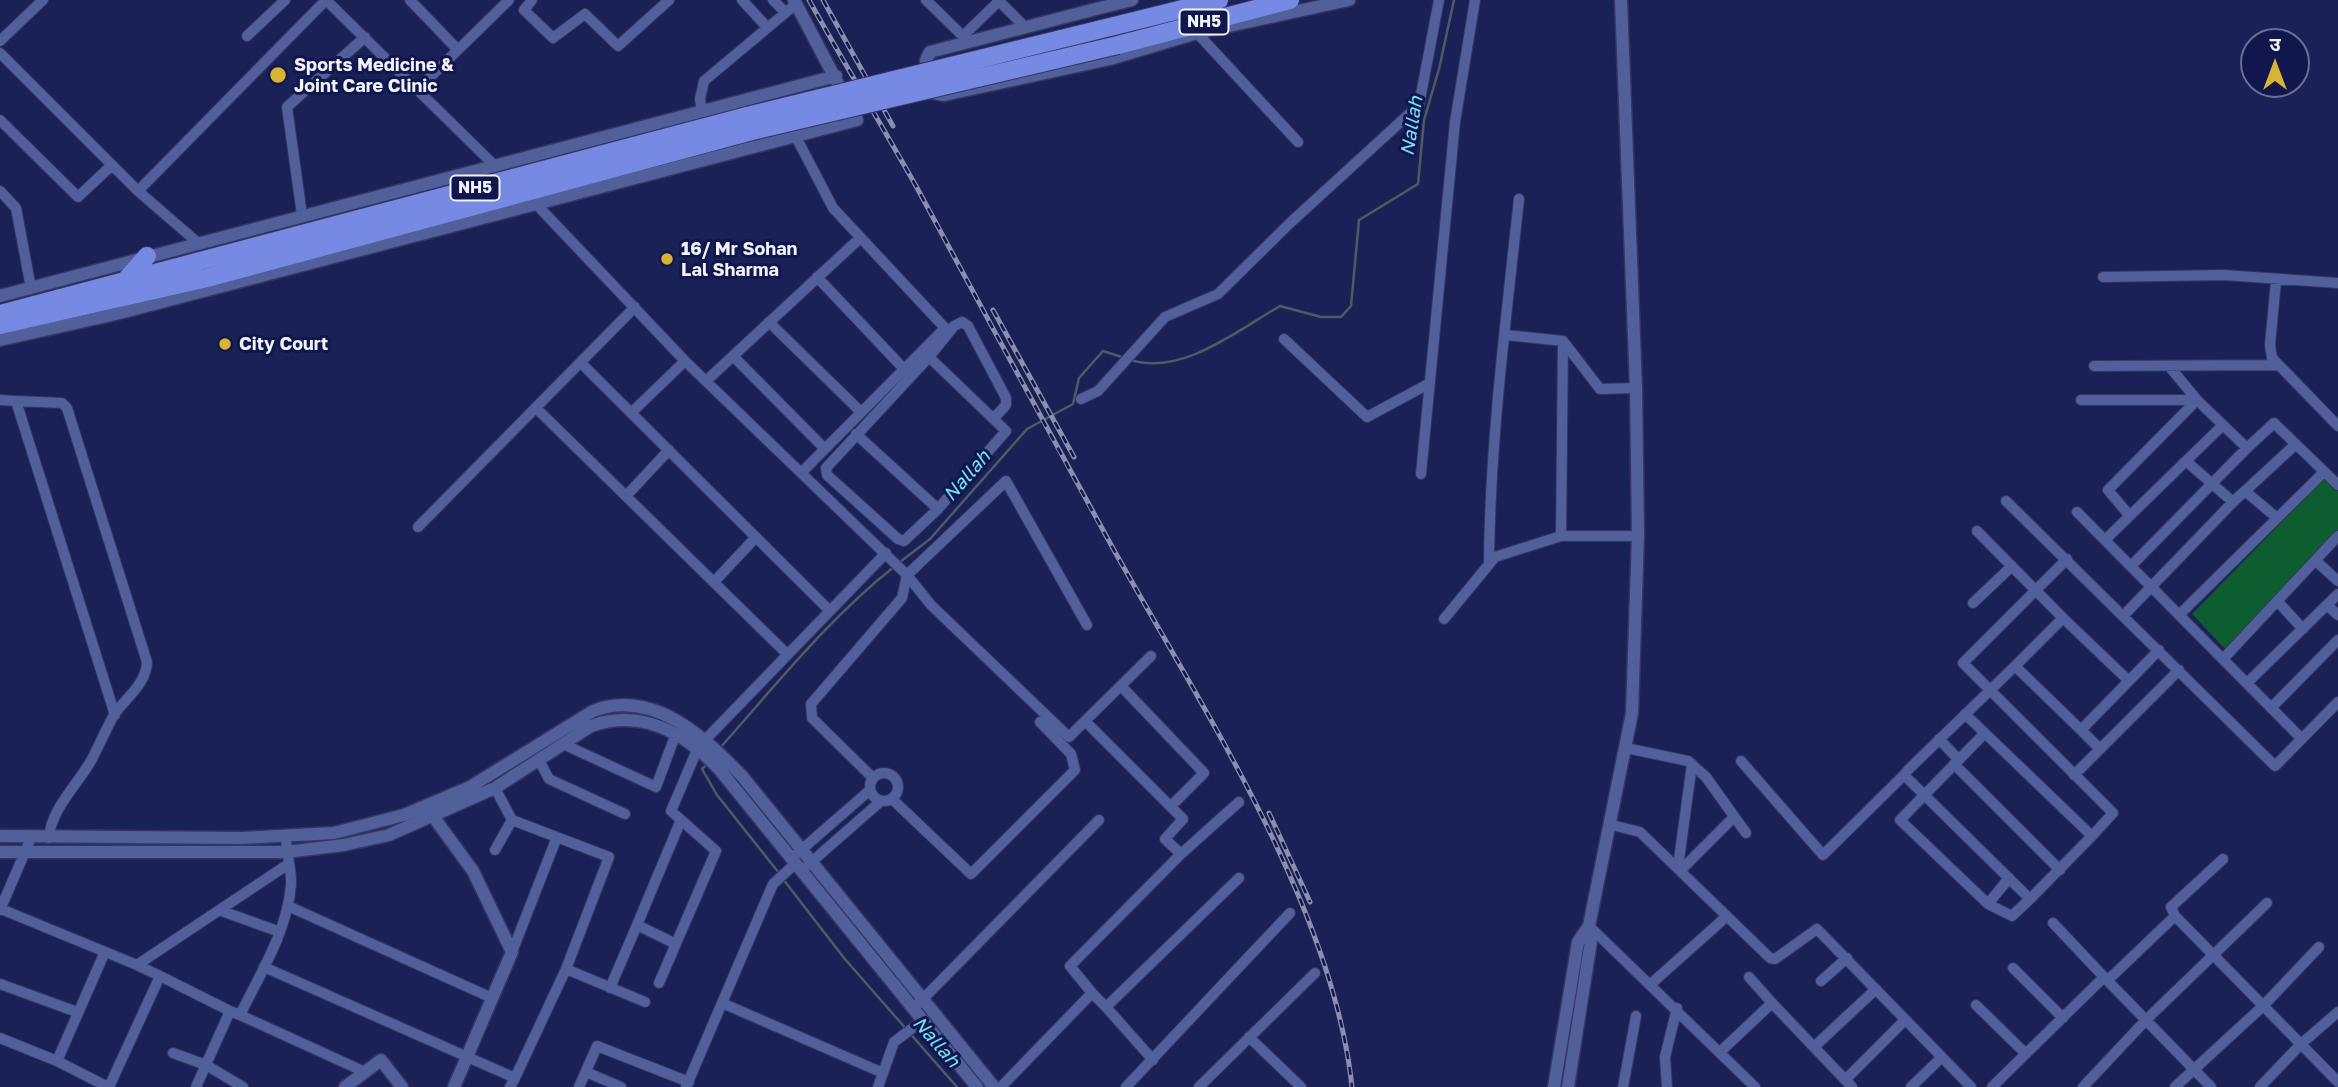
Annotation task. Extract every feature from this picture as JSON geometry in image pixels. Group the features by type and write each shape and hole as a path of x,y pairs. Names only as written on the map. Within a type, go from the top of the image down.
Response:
{"highway":[{"name":"NH5","path":"0,326 46,317 205,269 747,116 1219,0"},
{"name":"NH5","path":"0,314 124,282 205,269 752,131 1118,45 1290,0"},
{"path":"124,282 147,256"},
{"path":"22,335 46,317"}],"street":[{"path":"247,36 285,0"},
{"path":"138,191 326,0 496,167"},
{"path":"410,0 458,50"},
{"path":"418,89 509,0"},
{"path":"532,0 524,10 553,38 585,14 618,46 669,0"},
{"path":"742,0 766,26"},
{"path":"773,0 785,12"},
{"path":"926,0 966,39"},
{"path":"966,39 999,0 1025,27 1132,0"},
{"path":"1096,9 966,39 930,52 926,60 934,93 944,95 1110,59 1197,33 1349,0"},
{"path":"1081,399 1098,391 1165,317 1218,294 1290,223 1419,104 1438,0"},
{"path":"1421,474 1455,122 1475,0"},
{"path":"1567,1087 1591,941 1589,926 1612,825 1632,713 1638,536 1636,388 1621,0"},
{"path":"0,41 38,1"},
{"path":"0,340 117,314 857,120 795,2 704,81 700,99 702,111"},
{"path":"1096,9 1092,18 1094,41 1100,54 1110,59"},
{"path":"1197,33 1298,142"},
{"path":"302,215 287,107 365,37"},
{"path":"0,52 138,191 197,242"},
{"path":"0,296 836,76"},
{"path":"0,120 78,197 112,165"},
{"path":"796,137 827,201 859,239 945,328 802,472"},
{"path":"0,191 16,208 31,288"},
{"path":"1489,563 1489,515 1519,200"},
{"path":"536,204 685,360 886,553 931,605 1069,737 1151,656"},
{"path":"706,381 859,239"},
{"path":"2103,277 2224,275 2276,281 2338,283"},
{"path":"817,277 905,369"},
{"path":"2276,281 2270,345 2277,365 2338,426"},
{"path":"418,527 635,307"},
{"path":"769,322 861,412"},
{"path":"929,357 1006,431 938,509 904,541 827,475 826,468 929,357 954,326 962,322 968,326 1006,398 1006,405 994,418"},
{"path":"1506,335 1563,341 1600,389 1636,388"},
{"path":"1284,339 1367,417 1430,383"},
{"path":"1561,536 1563,341"},
{"path":"733,356 824,448"},
{"path":"631,413 685,360"},
{"path":"581,363 829,610"},
{"path":"2094,366 2277,365"},
{"path":"2169,366 2197,400 2247,448"},
{"path":"0,400 62,403 67,408 147,662 147,676 115,715 91,761 63,804 50,829 49,838"},
{"path":"2081,400 2197,400"},
{"path":"2129,515 2108,490 2197,400"},
{"path":"16,401 115,715"},
{"path":"536,408 786,653"},
{"path":"2131,566 2210,484 2274,423 2338,485"},
{"path":"2105,540 2223,425"},
{"path":"856,434 938,509"},
{"path":"2124,615 2233,502 2296,444"},
{"path":"626,496 669,450"},
{"path":"2186,461 2233,502"},
{"path":"2179,615 2324,472"},
{"path":"873,778 812,718 811,704 902,598 907,575 1006,481 1087,625"},
{"path":"2245,491 2277,518"},
{"path":"2006,501 2275,766 2338,702"},
{"path":"846,515 859,504"},
{"path":"2077,512 2302,739"},
{"path":"1977,531 2129,681"},
{"path":"1444,619 1495,557 1561,536 1638,536"},
{"path":"2223,659 2279,603 2338,536"},
{"path":"713,582 755,537"},
{"path":"659,983 716,852 671,811 710,752 786,653 886,553"},
{"path":"1984,733 1900,820 1987,904 2012,916 2113,813 1963,663 2067,559"},
{"path":"2316,561 2338,581"},
{"path":"1973,603 2012,566"},
{"path":"2247,683 2338,594"},
{"path":"2279,603 2303,629"},
{"path":"2327,605 2338,615"},
{"path":"1741,761 1823,855 2063,618"},
{"path":"2271,708 2338,640"},
{"path":"2081,730 2159,650"},
{"path":"2015,666 2100,749"},
{"path":"2074,775 2179,670"},
{"path":"1121,686 1204,773 1171,806"},
{"path":"0,852 287,858 389,835 602,708 629,706 646,709 681,723 802,849 917,1004 922,1021 977,1087"},
{"path":"1965,714 2092,836"},
{"path":"0,836 286,837 349,829 430,812 495,788 592,726 626,718 659,725 710,752 795,864 917,1004 994,1087"},
{"path":"1085,721 1183,819 1165,839 1181,854"},
{"path":"870,790 886,800 971,874 1075,770 1071,754 1040,722"},
{"path":"564,744 656,787 676,736"},
{"path":"1939,739 1957,762 2060,870"},
{"path":"1626,748 1664,754 1692,764 1706,777 1746,833"},
{"path":"539,760 549,779 625,814"},
{"path":"1679,869 1692,764"},
{"path":"795,864 813,862 886,800 897,794 897,780 886,773 873,778"},
{"path":"1904,775 2030,899"},
{"path":"579,1087 597,1046 687,1084 778,878 795,864 802,849 870,790 873,778"},
{"path":"264,967 468,1057 512,1082 566,969 609,857 512,820 495,788"},
{"path":"1153,1060 1070,966 1181,854 1239,802"},
{"path":"430,812 473,871 512,951"},
{"path":"1679,869 1734,817"},
{"path":"495,850 512,820"},
{"path":"610,988 681,820"},
{"path":"917,1004 1099,820"},
{"path":"1612,825 1640,832 1770,958 1775,959 1817,929 1971,1087"},
{"path":"196,1087 235,1013 264,967 280,932 288,906 291,881 286,837"},
{"path":"454,1087 557,837"},
{"path":"31,838 0,910 137,965 365,1072"},
{"path":"98,838 98,854"},
{"path":"137,965 219,910 287,858"},
{"path":"2223,859 2171,907 2175,916 2338,1082"},
{"path":"1105,1007 1239,878"},
{"path":"1987,904 2009,878"},
{"path":"2083,1087 2146,1020 2267,904"},
{"path":"288,906 492,998"},
{"path":"219,910 280,932"},
{"path":"1126,1087 1290,913"},
{"path":"1652,984 1727,916"},
{"path":"1992,1087 2175,916"},
{"path":"2053,923 2211,1087"},
{"path":"636,925 676,944"},
{"path":"1589,926 1652,984 1755,1087"},
{"path":"1555,1087 1578,942 1589,926"},
{"path":"2175,1087 2263,1006 2319,947"},
{"path":"57,1061 104,954"},
{"path":"1821,981 1847,958"},
{"path":"2013,968 2063,1018"},
{"path":"566,969 645,1002"},
{"path":"1199,1087 1315,973"},
{"path":"0,1038 57,1061 108,1087 160,976"},
{"path":"1748,978 1849,1083 1905,1020"},
{"path":"0,984 77,1012"},
{"path":"1814,1047 1876,989"},
{"path":"1001,1087 1092,993"},
{"path":"722,1003 883,1073"},
{"path":"1720,1052 1772,1003"},
{"path":"1976,1004 2026,1054"},
{"path":"1667,1087 1665,1057 1676,1008"},
{"path":"2260,1087 2301,1044 2338,1012"},
{"path":"1623,1087 1636,1016"},
{"path":"878,1087 894,1042 922,1021"},
{"path":"1250,1037 1301,1087"},
{"path":"173,1053 206,1065 243,1087"},
{"path":"1911,1087 1942,1057"},
{"path":"345,1087 381,1060 402,1087"},
{"path":"586,1072 621,1087"}],"green space":[{"path":"2325,478 2338,491 2338,531 2227,651 2192,614"}],"waterway":[{"name":"Nallah","path":"1131,360 1170,362 1189,356 1228,338 1280,306 1321,317 1341,317 1351,306 1359,220 1418,184 1424,120 1439,69 1454,0"},
{"name":"Nallah","path":"900,562 930,539 1027,429 1073,404 1079,378 1103,351 1125,358"},
{"name":"Nallah","path":"720,748 825,630 895,566"},
{"name":"Nallah","path":"707,764 702,769 717,795 779,873"},
{"name":"Nallah","path":"783,879 844,958 957,1087"}],"railway":[{"path":"809,0 916,186 1259,811 1292,880 1319,950 1340,1019 1352,1087"},
{"path":"823,0 893,126"},
{"path":"993,310 1074,457"},
{"path":"1269,813 1310,902"}],"place":[{"name":"Sports Medicine & Joint Care Clinic","path":"278,75"},
{"name":"16/ Mr Sohan Lal Sharma","path":"667,259"},
{"name":"City Court","path":"225,344"}]}
